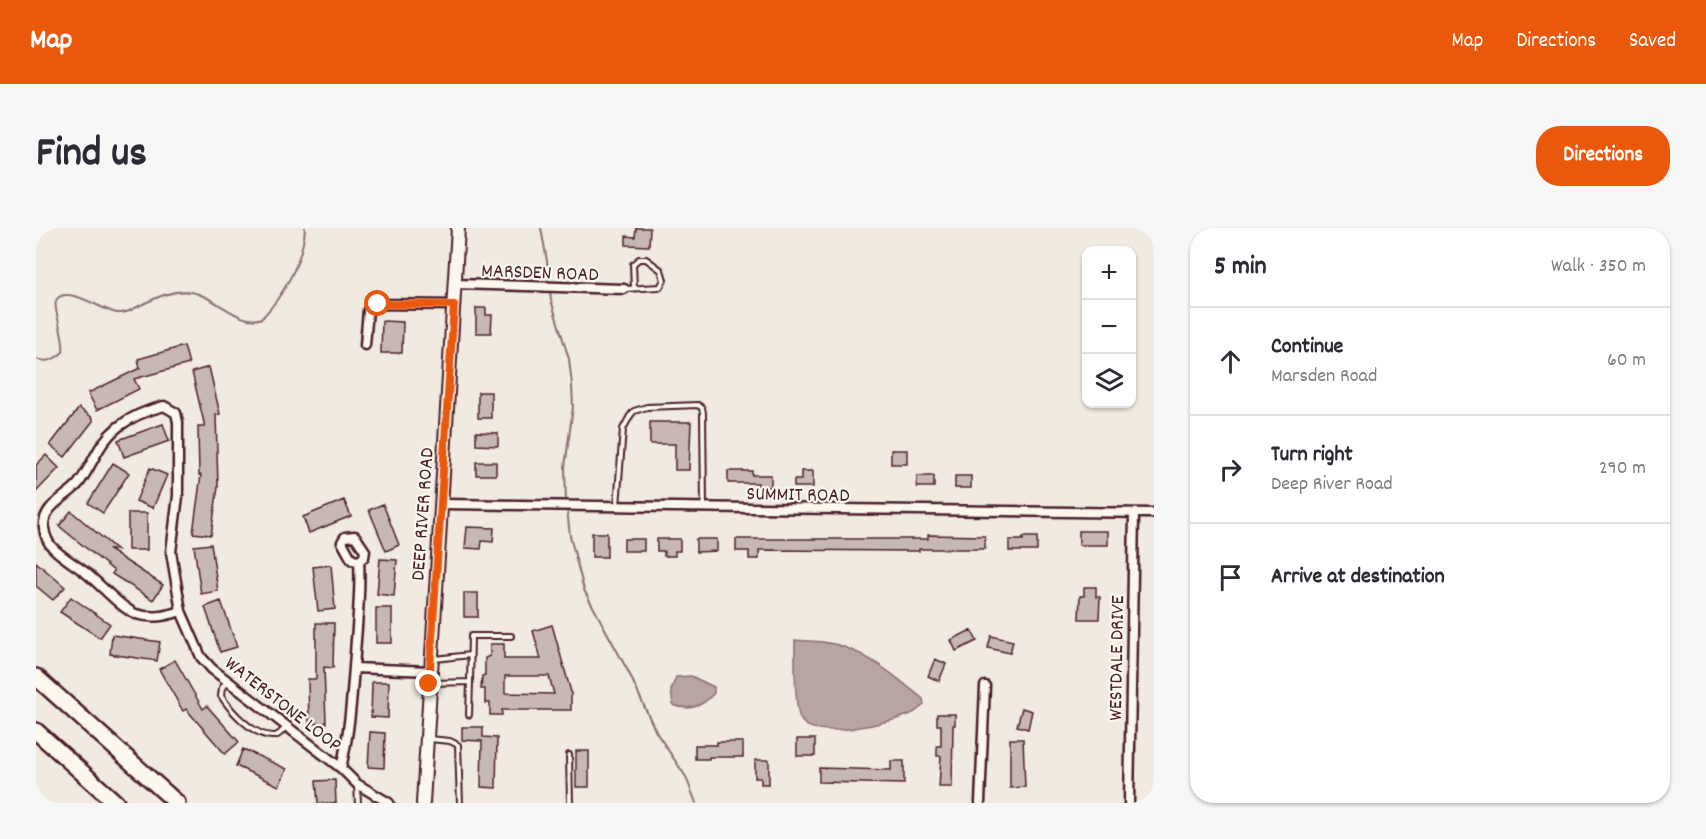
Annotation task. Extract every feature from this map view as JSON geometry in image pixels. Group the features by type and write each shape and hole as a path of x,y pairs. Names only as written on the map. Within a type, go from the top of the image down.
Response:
{"highway":[{"path":"36,677 177,803"},
{"path":"36,731 116,803"}],"street":[{"name":"DEEP RIVER ROAD","path":"423,803 458,228"},
{"name":"MARSDEN ROAD","path":"455,284 624,289"},
{"path":"365,345 368,310 378,304 454,305"},
{"name":"WATERSTONE LOOP","path":"181,611 162,617 147,617 133,613 54,549 46,540 44,527 45,518 51,507 77,485 88,470 99,447 118,427 140,413 164,406 176,413 178,422 178,496 171,552 181,611 201,657 228,681 342,768 357,784 389,803"},
{"name":"SUMMIT ROAD","path":"442,504 1154,513"},
{"name":"WESTDALE DRIVE","path":"1130,803 1134,514"},
{"path":"342,768 354,668 360,581 359,561"},
{"path":"354,668 430,665"},
{"path":"980,803 984,686"}],"lane":[{"path":"624,289 660,287 664,280 662,270 646,260 639,259 633,264 634,288"},
{"path":"617,507 623,429 630,416 634,411 647,406 698,405 704,413 704,508"},
{"path":"469,715 471,636 511,636"},
{"path":"430,665 470,655"},
{"path":"228,681 222,688 221,696 240,719 264,734 274,736 287,726"},
{"path":"429,684 470,682"},
{"path":"426,739 450,741 458,745 460,803"},
{"path":"569,755 570,803"},
{"path":"357,784 358,803"}],"shaded area":[{"path":"795,640 837,645 864,656 877,663 912,690 923,699 924,705 903,717 872,725 835,730 819,729 807,725 800,718 798,711"},
{"path":"691,676 714,687 714,693 691,708 673,705 671,690 676,677"}],"building":[{"path":"636,228 650,228 649,246 626,245 626,236 635,237"},
{"path":"476,308 486,308 486,315 492,315 491,333 476,333"},
{"path":"382,321 403,322 402,353 381,353"},
{"path":"184,346 189,364 134,379 139,389 97,410 88,393 140,368 138,359"},
{"path":"209,367 220,414 216,415 218,487 211,535 193,533 201,475 199,475 198,427 205,427 192,372"},
{"path":"478,392 491,392 491,418 478,418"},
{"path":"79,408 93,418 93,421 65,457 50,445"},
{"path":"650,422 691,422 689,470 675,470 675,444 650,444"},
{"path":"163,424 169,441 124,457 118,440"},
{"path":"476,432 498,433 498,446 476,445"},
{"path":"891,450 907,450 907,464 891,464"},
{"path":"46,455 59,468 36,492 36,465"},
{"path":"476,462 496,462 496,475 476,475"},
{"path":"113,463 129,473 103,513 88,503"},
{"path":"150,468 167,475 153,508 136,501"},
{"path":"728,471 752,471 752,475 771,475 771,487 758,487 758,483 728,483"},
{"path":"801,471 813,471 813,487 794,487 794,480 801,480"},
{"path":"917,476 934,476 934,487 917,487"},
{"path":"955,476 971,476 971,488 955,488"},
{"path":"344,500 351,516 309,533 303,517"},
{"path":"383,504 399,545 386,551 369,510"},
{"path":"71,511 117,550 109,550 163,585 153,600 112,574 114,571 59,526"},
{"path":"128,513 147,513 147,550 128,550"},
{"path":"467,527 494,528 493,542 482,541 481,549 465,548"},
{"path":"1079,531 1108,531 1108,545 1079,545"},
{"path":"592,533 607,533 607,557 592,557"},
{"path":"928,535 985,536 985,549 759,550 759,559 749,559 749,551 736,551 736,539 928,539"},
{"path":"1023,537 1037,537 1037,551 1009,551 1009,540 1023,540"},
{"path":"624,539 644,539 644,551 624,551"},
{"path":"657,539 680,539 680,551 675,551 675,556 664,556 664,551 657,551"},
{"path":"696,539 717,539 717,551 696,552"},
{"path":"211,544 218,591 201,594 194,546"},
{"path":"380,559 397,560 394,596 377,594"},
{"path":"36,562 65,587 53,600 36,586"},
{"path":"331,565 335,609 318,611 313,567"},
{"path":"1084,587 1096,587 1096,597 1100,597 1099,619 1079,619 1080,596 1084,596"},
{"path":"464,593 478,593 478,617 464,617"},
{"path":"71,597 110,624 100,638 60,612"},
{"path":"221,601 237,647 220,652 205,607"},
{"path":"376,608 392,608 392,643 376,643"},
{"path":"316,623 334,623 333,668 324,667 326,723 309,724 308,679 316,679"},
{"path":"552,625 571,692 571,710 502,710 502,715 490,715 490,703 485,703 485,689 481,689 482,676 485,675 485,658 490,656 490,644 504,644 504,659 541,659 533,631","holes":["505,676 549,676 554,694 505,693"]},
{"path":"971,630 977,641 956,651 951,640"},
{"path":"112,635 160,642 157,661 110,654"},
{"path":"991,636 1013,641 1010,653 988,648"},
{"path":"935,659 946,664 939,681 928,676"},
{"path":"175,660 203,709 207,706 239,742 225,754 186,709 183,711 159,669"},
{"path":"372,682 389,682 388,718 371,717"},
{"path":"1022,708 1032,711 1028,729 1017,726"},
{"path":"937,714 955,714 952,787 939,787 941,756 937,756 937,746 941,746 941,725 937,725"},
{"path":"462,727 483,727 483,737 497,738 496,788 481,787 482,741 462,740"},
{"path":"370,732 385,733 384,768 368,767"},
{"path":"797,739 815,739 815,756 797,756"},
{"path":"1010,739 1023,739 1025,787 1010,788"},
{"path":"717,742 743,742 743,757 695,759 695,745 717,745"},
{"path":"243,749 287,769 279,786 236,766"},
{"path":"576,751 589,751 589,787 576,787"},
{"path":"755,760 769,760 769,784 761,784 761,778 755,778"},
{"path":"891,761 904,761 904,784 819,782 819,768 891,770"},
{"path":"335,780 336,803 318,803 316,781"}],"waterway":[{"path":"36,359 50,360 63,352 56,303 57,299 62,296 77,297 121,313 166,294 191,292 200,294 236,315 254,320 262,318 278,299 291,276 301,252 305,228"},
{"path":"541,228 551,300 569,359 572,385 573,407 565,467 566,504"},
{"path":"567,509 570,536 584,590 629,673 656,732 686,777 696,803"}],"route":[{"path":"378,304 454,305 429,684"}]}
